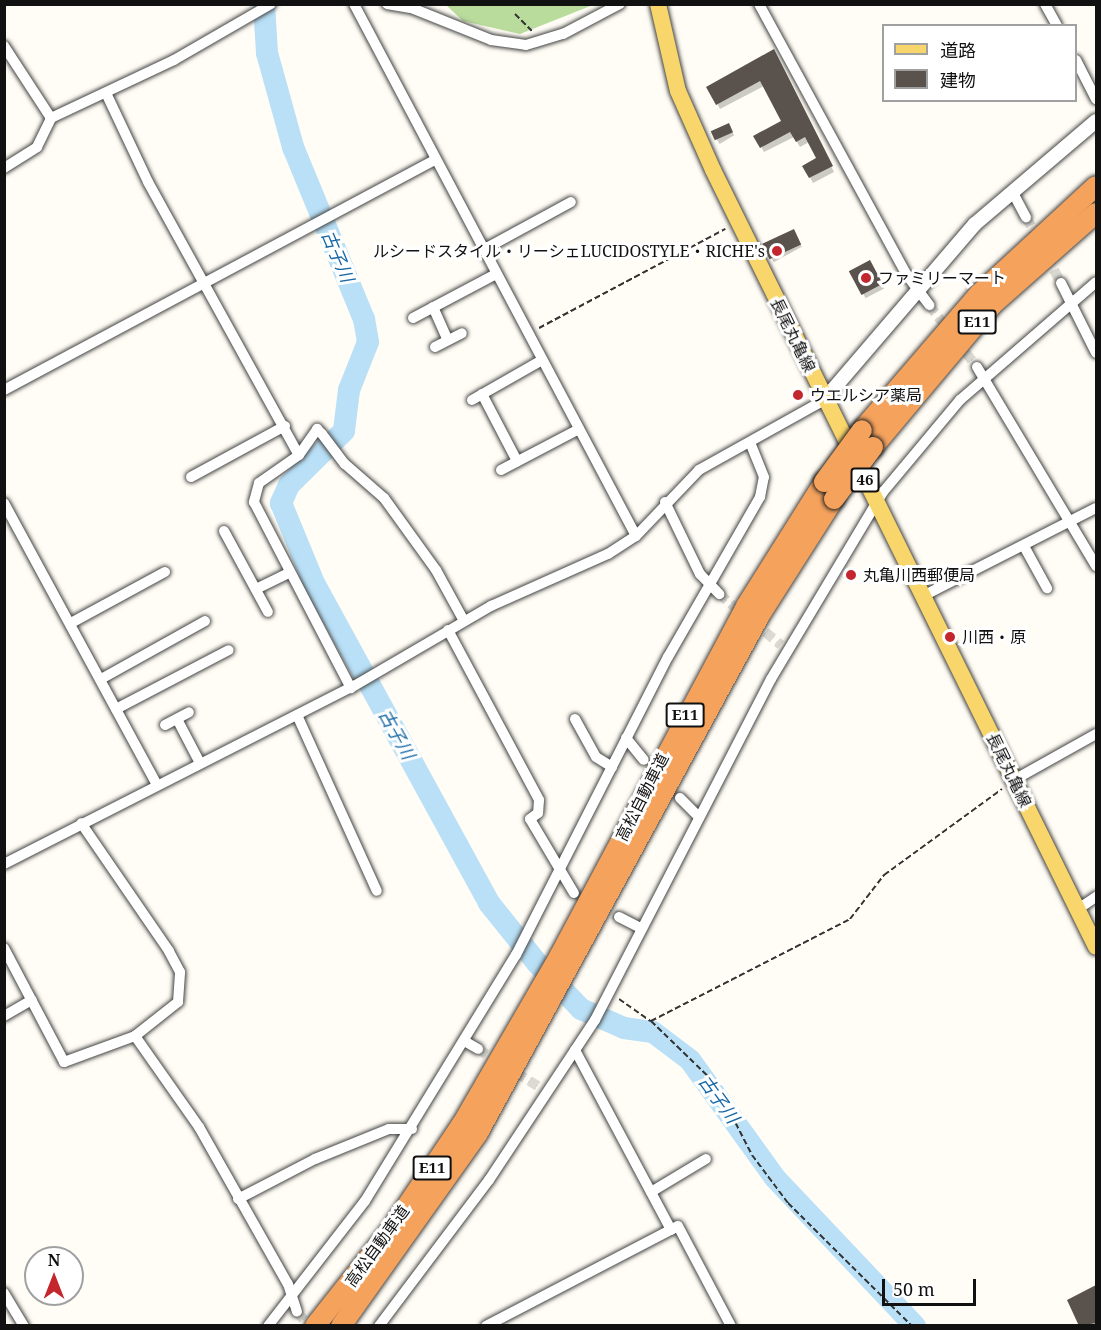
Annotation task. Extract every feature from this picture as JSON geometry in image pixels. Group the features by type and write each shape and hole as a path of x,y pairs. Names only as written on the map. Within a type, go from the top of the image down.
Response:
{"highway":[{"name":"高松自動車道","path":"341,1326 478,1133 567,959 760,615 834,500 868,439 979,294 1096,186"},
{"name":"高松自動車道","path":"567,959 676,732 824,482 868,439 992,305 1096,213"},
{"name":"高松自動車道","path":"315,1326 390,1231 542,1006"}],"main road":[{"name":"長尾丸亀線","path":"658,4 678,91 738,222 1096,947"}],"street":[{"path":"4,168 37,147 51,118 106,93 271,4"},
{"path":"354,4 636,536"},
{"path":"387,4 414,9 491,40 543,41 620,4"},
{"path":"759,4 916,290 929,305"},
{"path":"1045,4 1056,24"},
{"path":"4,46 51,118"},
{"path":"1077,62 1096,99"},
{"path":"106,93 148,182 207,281 299,455"},
{"path":"4,864 378,674 464,621 636,536 665,502 699,470 824,400 916,290 1012,191 1096,121"},
{"path":"4,390 435,160"},
{"path":"1012,191 1026,217"},
{"path":"483,250 571,202"},
{"path":"413,318 496,274"},
{"path":"379,1326 595,1020 784,647 876,503 960,400 1096,282"},
{"path":"1061,284 1096,353"},
{"path":"433,308 448,340"},
{"path":"435,347 462,333"},
{"path":"472,400 542,360"},
{"path":"977,367 987,376 1096,566"},
{"path":"482,394 517,462"},
{"path":"191,477 285,426"},
{"path":"353,687 259,514 254,491 299,455 317,429 335,452 384,498 436,570 464,621"},
{"path":"501,470 579,429"},
{"path":"268,1326 290,1301 412,1129 516,955 626,738 764,488 750,443"},
{"path":"665,502 710,584 719,594"},
{"path":"4,503 157,785"},
{"path":"923,596 1025,548 1096,508"},
{"path":"224,531 268,612"},
{"path":"1025,548 1047,588"},
{"path":"70,623 165,572"},
{"path":"256,589 290,573"},
{"path":"101,679 205,621"},
{"path":"448,630 539,800 538,813 530,819 574,893"},
{"path":"116,709 228,650"},
{"path":"165,725 189,712"},
{"path":"297,715 377,891"},
{"path":"177,719 201,763"},
{"path":"575,719 596,757 612,767"},
{"path":"1014,780 1096,734"},
{"path":"626,738 644,760"},
{"path":"680,798 698,816"},
{"path":"4,948 64,1062 135,1036 178,1002 180,972 81,823"},
{"path":"1078,909 1096,897"},
{"path":"619,917 641,928"},
{"path":"4,1016 32,1000"},
{"path":"135,1036 199,1127 288,1284 290,1301 297,1312"},
{"path":"466,1042 478,1049"},
{"path":"575,1050 671,1230"},
{"path":"238,1199 315,1159 389,1129 412,1129"},
{"path":"651,1192 706,1159"},
{"path":"486,1326 678,1226 731,1326"},
{"path":"4,1293 24,1326"}],"path":[{"path":"514,15 543,41"},
{"path":"528,334 738,222"},
{"path":"651,1021 850,919 884,875 1014,780"},
{"path":"606,997 651,1021 715,1083 752,1155 788,1203 912,1326"}],"green space":[{"path":"446,5 593,5 520,34 463,21"}],"building":[{"path":"774,49 833,166 809,178 802,166 816,158 805,137 796,142 790,132 760,148 753,136 781,121 760,81 716,105 706,87"},
{"path":"729,123 733,132 715,140 711,131"},
{"path":"794,229 801,244 769,259 762,244"},
{"name":"ファミリーマート","path":"870,260 883,284 861,295 849,271"},
{"path":"1096,1285 1096,1323 1079,1326 1067,1300"}],"waterway":[{"name":"古子川","path":"264,4 267,53 293,147 364,319 368,342 349,390 344,431 289,485 281,503 314,583 489,903 537,963 581,1009 624,1028 653,1032 690,1060 775,1178 915,1326"}],"tunnel":[{"path":"1026,217 1061,283"},
{"path":"929,305 977,367"},
{"path":"719,594 781,645"},
{"path":"574,893 619,917"},
{"path":"478,1049 541,1088"},
{"path":"297,1312 309,1326"}],"place":[{"name":"ルシードスタイル・リーシェLUCIDOSTYLE・RICHE's","path":"777,251"},
{"name":"ファミリーマート","path":"866,278"},
{"name":"ウエルシア薬局","path":"798,395"},
{"name":"丸亀川西郵便局","path":"851,575"},
{"name":"川西・原","path":"950,637"}]}
